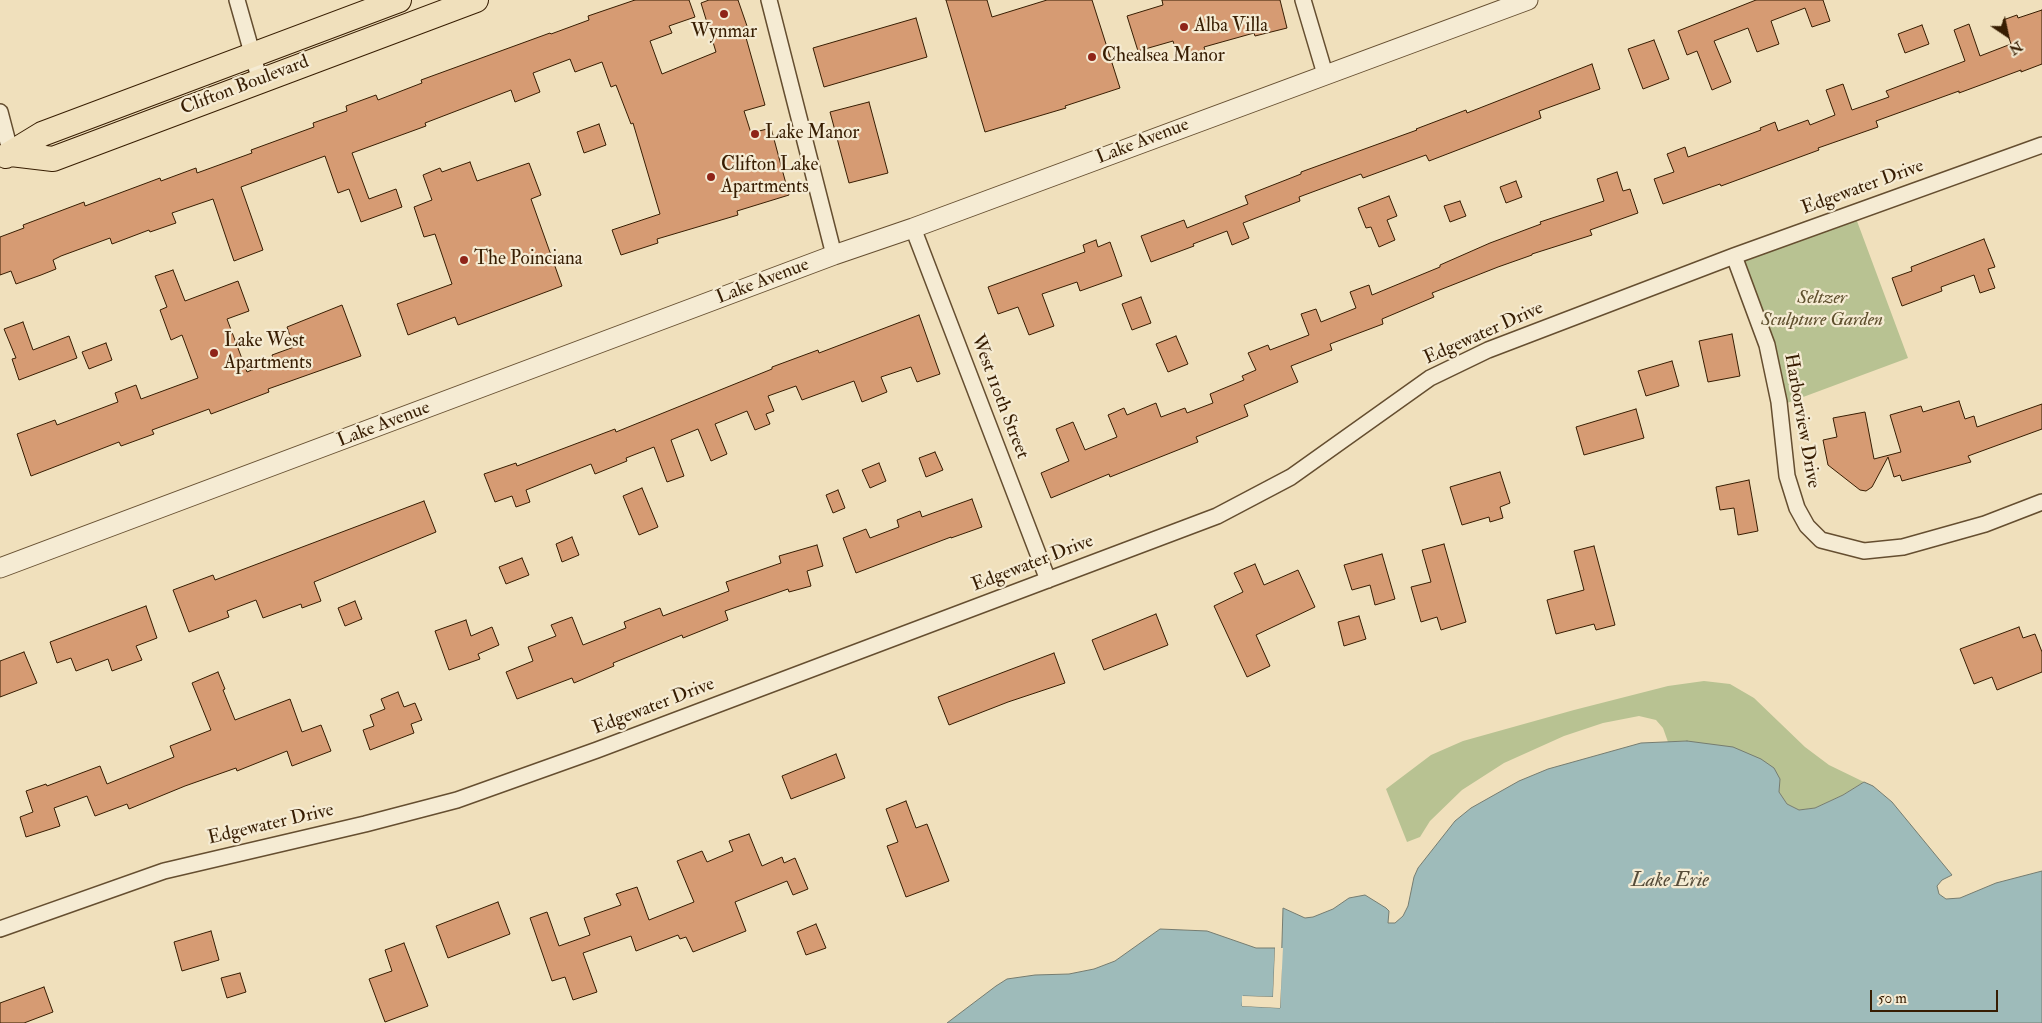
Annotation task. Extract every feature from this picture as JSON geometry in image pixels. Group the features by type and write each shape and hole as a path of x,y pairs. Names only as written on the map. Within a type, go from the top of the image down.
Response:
{"main road":[{"name":"Clifton Boulevard","path":"6,156 42,134 399,0"},
{"name":"Clifton Boulevard","path":"6,156 53,159 476,0"}],"street":[{"path":"237,0 260,81"},
{"path":"769,0 834,255"},
{"path":"1303,0 1325,74"},
{"name":"Lake Avenue","path":"0,568 834,255 914,228 1528,0"},
{"path":"0,112 6,156"},
{"name":"Edgewater Drive","path":"0,929 164,871 365,824 457,800 597,750 1218,516 1292,477 1430,378 1488,350 1734,256 2042,145"},
{"name":"West 110th Street","path":"914,228 1048,580"},
{"name":"Harborview Drive","path":"1734,256 1766,346 1779,402 1786,476 1807,526 1821,540 1864,551 1903,547 1985,524 2042,502"}],"green space":[{"name":"Seltzer Sculpture Garden","path":"1854,213 1908,358 1779,406 1734,256"},
{"path":"1704,681 1730,684 1754,698 1805,747 1829,765 1864,782 1843,795 1815,808 1799,810 1787,804 1779,792 1780,779 1687,741 1668,742 1663,728 1656,720 1639,716 1603,723 1564,736 1504,763 1462,790 1430,821 1420,837 1407,842 1386,789 1431,755 1463,741 1574,710 1668,686"}],"water":[{"name":"Lake Erie","path":"1687,741 1733,747 1761,759 1774,768 1780,779 1779,792 1787,804 1799,810 1815,808 1843,795 1864,782 1873,786 1892,802 1952,875 1942,880 1937,886 1939,894 1946,899 1960,898 1996,883 2042,871 2042,1023 947,1023 1007,979 1035,975 1069,974 1094,969 1115,961 1160,929 1207,931 1256,948 1275,948 1273,997 1243,996 1242,1006 1280,1008 1283,908 1305,918 1313,917 1333,909 1349,898 1365,895 1386,908 1389,911 1388,923 1395,923 1403,916 1408,906 1414,877 1418,868 1455,821 1471,808 1519,781 1548,769 1641,743"}],"pier":[{"path":"1275,948 1278,948 1275,999 1245,999 1244,1004 1278,1005 1280,948 1283,948 1280,1008 1242,1006 1242,996 1273,997"}],"building":[{"path":"635,0 689,0 695,17 669,26 672,33 650,41 662,74 716,52 701,3 709,0 738,0 747,26 743,27 765,105 744,111 751,133 771,128 789,195 737,211 738,215 657,239 658,243 621,255 612,230 660,214 633,123 631,124 616,85 611,87 602,62 575,72 570,59 533,73 540,92 515,102 511,90 425,123 426,126 352,153 369,199 396,189 402,207 361,222 349,189 338,193 325,156 241,187 263,250 234,261 213,199 172,213 176,223 150,232 149,230 112,244 110,238 61,256 53,260 56,269 16,284 11,271 0,275 0,237 24,228 23,225 84,202 85,206 160,178 161,181 196,168 197,173 252,153 251,150 314,127 313,123 347,111 346,106 376,95 378,100 422,83 421,80 589,20 588,16"},
{"path":"946,0 987,0 992,17 1047,0 1092,0 1120,88 1065,106 1066,108 985,132"},
{"path":"1162,0 1280,0 1287,28 1255,36 1254,33 1204,47 1206,54 1179,61 1173,41 1138,51 1127,16 1163,5"},
{"path":"1756,0 1823,0 1830,21 1812,27 1805,8 1771,21 1779,44 1757,52 1748,28 1714,41 1731,82 1712,90 1697,51 1687,55 1678,31"},
{"path":"2042,10 2042,64 1876,121 1878,127 1818,148 1819,150 1721,186 1720,184 1663,204 1654,179 1674,172 1667,154 1685,147 1688,157 1761,130 1760,128 1775,122 1778,131 1808,120 1810,125 1835,115 1826,90 1843,84 1852,110 1889,97 1886,91 1965,61 1954,30 1969,24 1980,56 2011,44 2003,20 2017,15 2018,18"},
{"path":"916,18 927,57 824,87 813,48"},
{"path":"1922,25 1929,44 1905,53 1898,34"},
{"path":"1654,40 1669,79 1643,89 1628,49"},
{"path":"1592,64 1600,89 1539,111 1541,118 1429,161 1426,155 1363,178 1361,174 1299,197 1300,201 1243,223 1249,238 1232,245 1227,231 1151,262 1141,236 1184,220 1187,228 1248,204 1245,196 1301,174 1301,172 1466,110 1467,113"},
{"path":"869,102 888,173 849,183 830,112"},
{"path":"599,124 606,145 584,153 577,132"},
{"path":"470,162 477,181 529,163 541,195 531,199 562,286 458,325 455,317 408,335 397,304 452,284 435,234 424,237 414,207 432,200 423,175 440,168 442,172"},
{"path":"1617,172 1623,191 1630,189 1638,213 1590,230 1592,235 1532,254 1432,293 1434,297 1382,319 1383,324 1330,344 1332,350 1291,366 1298,382 1244,405 1248,416 1196,437 1198,442 1110,477 1109,474 1051,498 1041,473 1069,461 1056,429 1073,422 1085,450 1117,437 1108,415 1124,408 1127,415 1156,403 1161,417 1185,408 1187,413 1213,403 1210,394 1244,380 1242,376 1256,370 1248,353 1268,345 1270,350 1309,335 1301,314 1316,309 1321,322 1356,308 1350,292 1369,285 1372,295 1440,267 1440,265 1490,243 1541,224 1540,222 1604,201 1597,179"},
{"path":"1516,181 1522,197 1506,203 1500,187"},
{"path":"1389,196 1397,216 1387,220 1395,240 1379,247 1371,227 1366,228 1358,208"},
{"path":"1460,201 1466,216 1450,222 1444,206"},
{"path":"1984,239 1995,267 1988,269 1995,288 1980,293 1974,275 1941,287 1942,291 1902,306 1892,278 1912,271 1911,267"},
{"path":"1096,240 1098,247 1110,242 1122,276 1080,291 1077,282 1042,294 1054,326 1029,335 1018,307 998,314 988,287 1085,252 1083,245"},
{"path":"173,270 185,301 238,281 249,311 227,319 247,372 274,361 272,355 294,347 287,327 342,305 361,356 268,389 269,392 211,414 209,409 152,430 154,434 121,446 119,442 31,476 17,434 55,420 57,425 118,402 115,393 136,385 141,399 198,378 182,335 171,340 160,310 167,307 155,276"},
{"path":"1141,297 1151,323 1132,330 1122,304"},
{"path":"919,315 940,374 917,382 911,367 881,377 887,392 862,402 854,381 802,400 796,386 768,396 774,411 766,414 770,424 755,430 747,411 715,424 727,454 711,461 698,429 671,440 684,476 667,482 654,447 626,458 627,461 595,474 591,464 526,490 530,502 516,507 512,496 495,502 484,474 516,463 517,466 615,429 616,432 772,369 772,367 818,350 819,353"},
{"path":"23,322 33,350 69,336 77,358 19,380 12,359 16,358 4,329"},
{"path":"1732,334 1740,376 1708,382 1699,341"},
{"path":"1176,336 1188,364 1168,372 1156,344"},
{"path":"106,343 112,360 89,369 82,352"},
{"path":"1672,361 1679,386 1646,396 1638,371"},
{"path":"1959,401 1965,419 1974,416 1977,427 2042,404 2042,429 1968,456 1971,462 1902,481 1900,475 1894,477 1888,457 1872,487 1866,491 1860,490 1828,465 1823,440 1837,437 1833,418 1865,412 1874,459 1901,452 1890,415 1921,406 1923,412"},
{"path":"1636,409 1644,438 1584,455 1576,427"},
{"path":"935,452 943,470 926,477 919,458"},
{"path":"879,463 886,481 870,488 862,470"},
{"path":"1500,472 1510,503 1500,507 1503,518 1490,522 1489,517 1462,525 1450,487"},
{"path":"1749,480 1758,531 1738,535 1734,508 1720,510 1716,487"},
{"path":"642,488 658,527 639,535 623,496"},
{"path":"838,490 845,508 833,513 826,495"},
{"path":"972,499 982,527 856,573 843,538 866,529 870,538 899,527 897,520 920,511 922,517"},
{"path":"424,501 436,532 314,582 321,601 302,608 301,604 263,618 256,600 227,611 229,617 189,632 173,590 213,575 215,580"},
{"path":"572,537 579,555 562,562 556,544"},
{"path":"1444,544 1466,622 1441,630 1437,617 1421,622 1411,587 1431,582 1422,550"},
{"path":"817,545 823,566 807,571 811,586 789,592 788,589 725,611 728,620 683,638 682,635 613,663 614,666 574,683 572,678 517,699 506,672 533,661 528,647 556,636 551,625 572,617 583,645 626,628 624,622 660,608 663,616 729,591 726,582 781,563 779,556"},
{"path":"1594,546 1615,625 1596,630 1594,624 1556,634 1547,600 1584,590 1574,551"},
{"path":"1382,554 1395,599 1375,605 1370,585 1352,590 1344,565"},
{"path":"522,558 529,575 506,584 499,567"},
{"path":"1255,564 1264,585 1298,570 1315,607 1256,635 1270,666 1247,677 1214,606 1243,592 1234,573"},
{"path":"355,601 362,619 345,626 338,608"},
{"path":"146,606 157,638 136,646 142,660 112,671 108,659 76,671 71,658 57,663 50,642"},
{"path":"1156,614 1168,645 1104,670 1092,640"},
{"path":"1359,616 1366,639 1344,646 1338,622"},
{"path":"466,620 471,636 492,627 499,645 478,654 480,659 449,670 435,631"},
{"path":"2019,627 2023,638 2035,634 2042,652 2042,672 1997,690 1992,677 1974,684 1960,649"},
{"path":"24,652 37,683 0,697 0,661"},
{"path":"1054,653 1065,683 1008,702 949,725 938,697"},
{"path":"218,672 235,720 290,699 302,732 321,725 331,751 292,766 287,751 237,771 236,768 185,786 129,809 127,804 95,816 87,796 54,808 60,826 26,837 20,817 33,812 26,791 46,784 47,786 100,766 107,784 174,757 170,746 211,730 192,683"},
{"path":"398,692 404,707 415,703 422,720 411,724 414,733 370,750 363,730 374,726 370,715 385,709 381,699"},
{"path":"836,754 845,778 791,799 782,776"},
{"path":"906,801 916,828 927,824 949,881 906,897 887,846 898,842 886,809"},
{"path":"749,834 762,866 782,857 784,863 795,858 808,889 793,895 787,881 735,902 746,931 693,952 686,937 680,939 678,935 636,951 631,936 583,953 597,992 573,1000 565,977 552,981 530,918 547,912 559,946 590,935 584,918 621,905 616,894 637,887 649,920 694,902 677,861 702,851 707,862 733,851 729,841"},
{"path":"498,902 510,934 448,958 436,926"},
{"path":"816,924 826,948 806,955 797,932"},
{"path":"211,931 219,960 182,971 174,942"},
{"path":"404,943 428,1006 385,1022 369,979 392,971 385,950"},
{"path":"240,973 246,992 227,998 221,978"},
{"path":"44,987 53,1012 24,1023 0,1023 0,1003"}],"place":[{"name":"Wynmar","path":"724,14"},
{"name":"Alba Villa","path":"1184,27"},
{"name":"Chealsea Manor","path":"1092,57"},
{"name":"Lake Manor","path":"755,134"},
{"name":"Clifton Lake Apartments","path":"711,177"},
{"name":"The Poinciana","path":"464,260"},
{"name":"Lake West Apartments","path":"214,353"}]}
